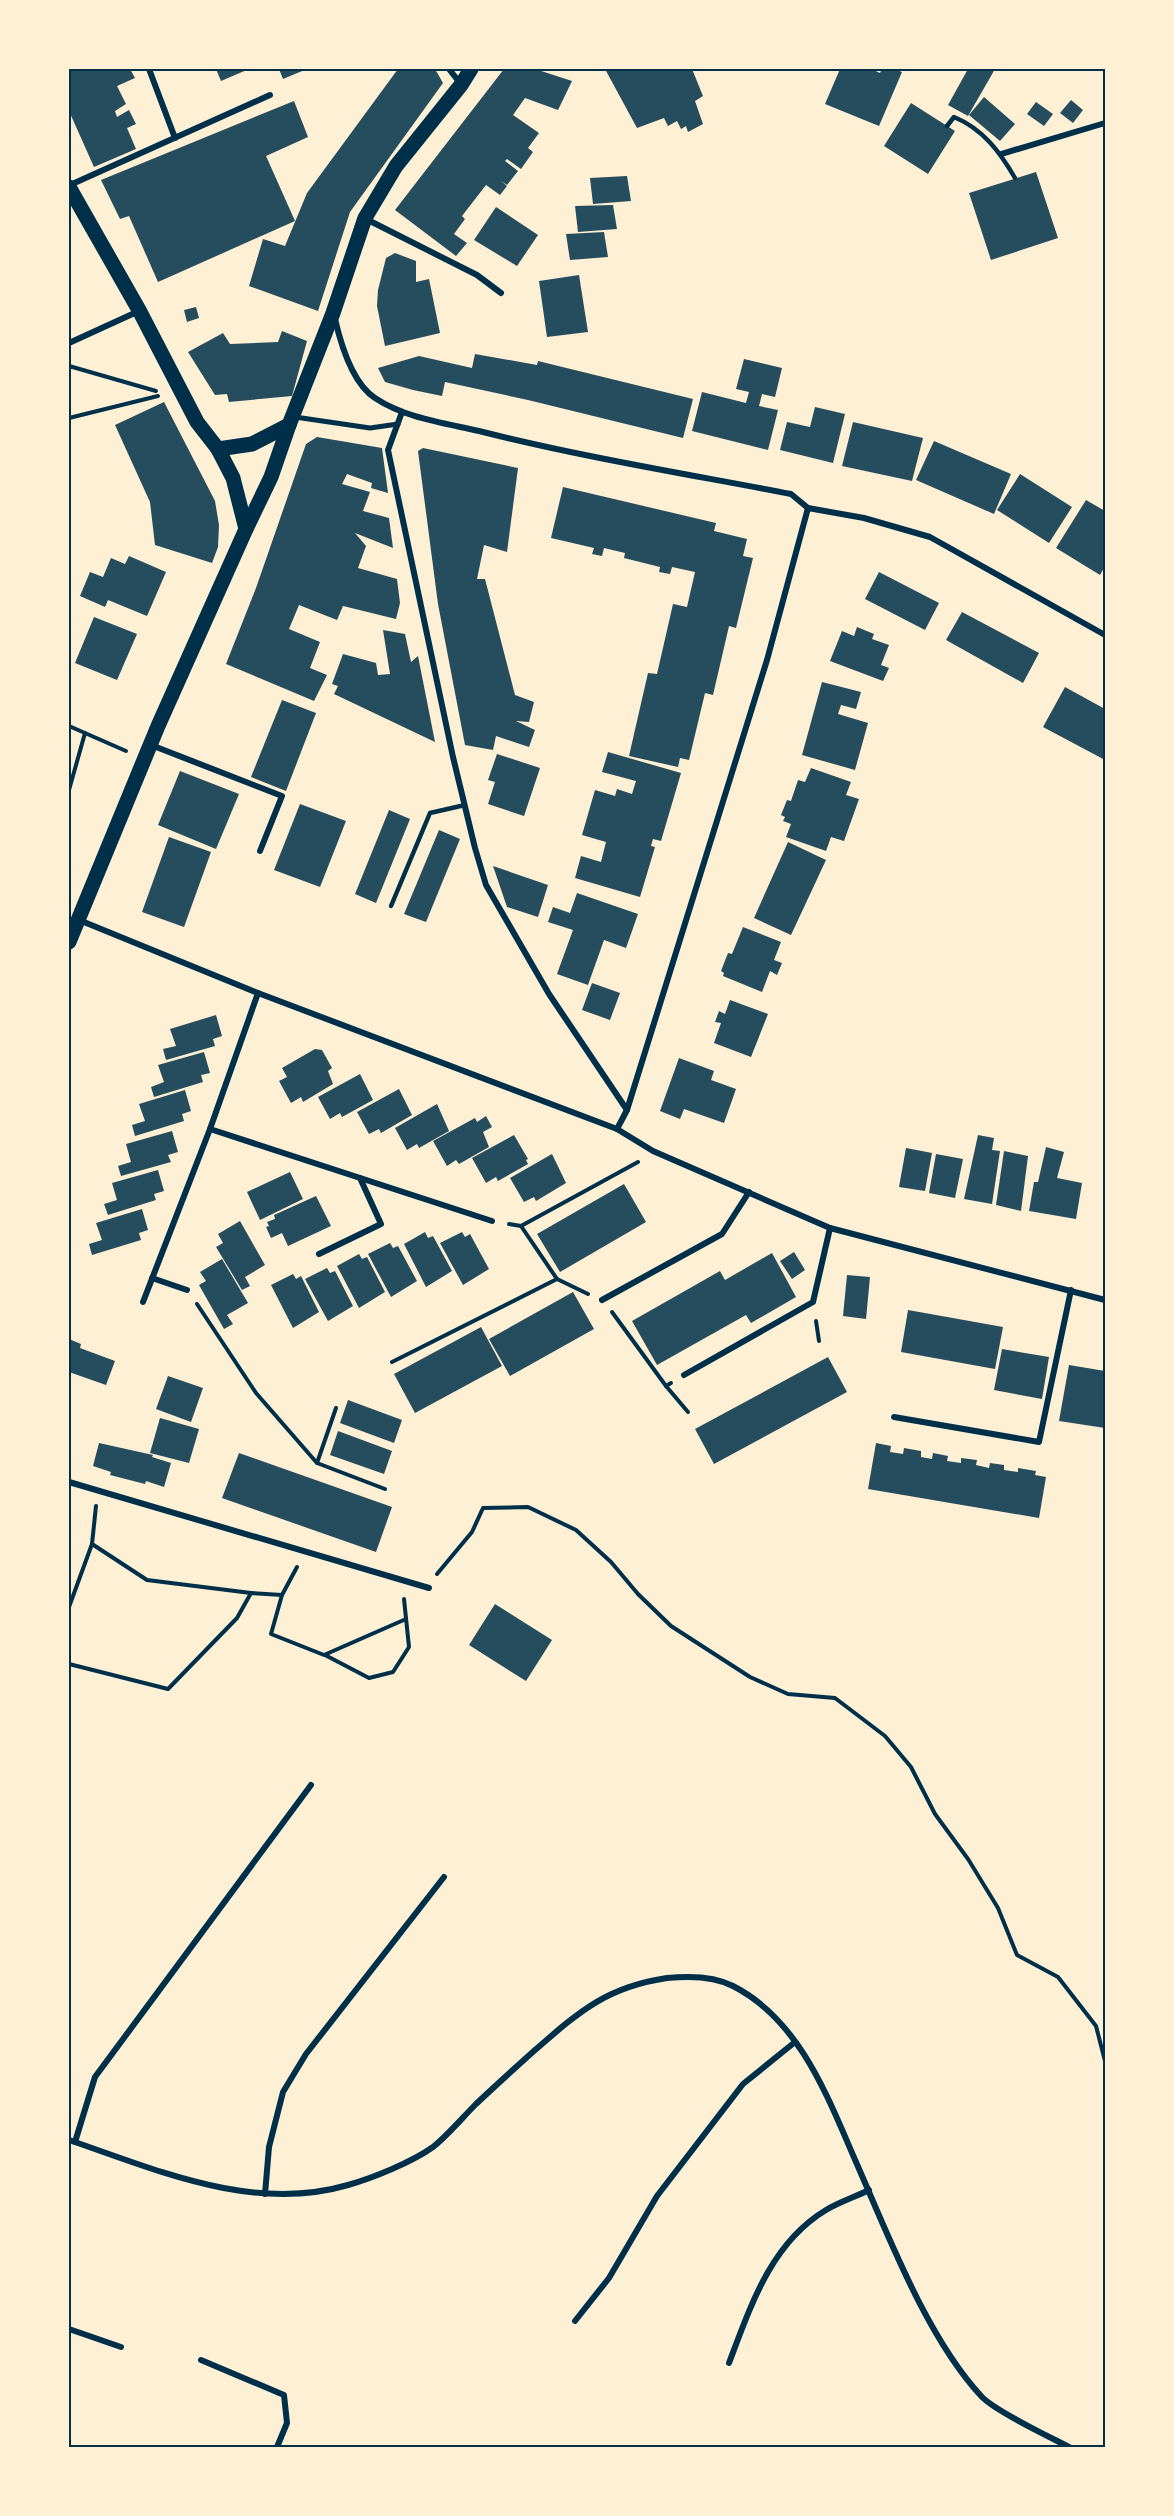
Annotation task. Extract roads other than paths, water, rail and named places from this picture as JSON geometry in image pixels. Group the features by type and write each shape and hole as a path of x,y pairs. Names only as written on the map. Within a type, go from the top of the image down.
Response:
{"main road":[{"path":"69,942 151,745 271,477 333,313 365,218 396,166 462,85 471,69"},
{"path":"69,186 139,310 197,422 218,448 233,478 246,529"},
{"path":"218,448 252,444 291,421"}],"street":[{"path":"149,69 175,138"},
{"path":"449,69 462,85"},
{"path":"69,186 270,96"},
{"path":"1001,154 1105,123"},
{"path":"365,218 477,274 501,293"},
{"path":"69,343 139,310"},
{"path":"333,313 342,351 355,375 373,397 402,412 536,446 791,494 808,508 864,518 930,537 1105,634"},
{"path":"402,412 388,450 465,805 486,885 549,994 627,1110"},
{"path":"291,421 370,428 398,424"},
{"path":"617,1129 627,1110 767,660 808,508"},
{"path":"151,745 282,796 260,850"},
{"path":"79,920 258,993 617,1129 653,1151 830,1228 1105,1300"},
{"path":"143,1302 210,1129 258,993"},
{"path":"210,1129 492,1221"},
{"path":"319,1254 381,1224 360,1178"},
{"path":"602,1300 722,1234 748,1192"},
{"path":"684,1375 813,1302 830,1228"},
{"path":"152,1278 187,1290"},
{"path":"894,1417 1039,1442 1071,1290"},
{"path":"69,1482 429,1588"},
{"path":"311,1785 95,2078 72,2141 214,2188 265,2194 305,2193 348,2185 395,2166 433,2147 495,2085 583,2009 616,1991 654,1980 683,1976 730,1984 761,2003 795,2042 823,2086 914,2290 934,2328 969,2381 986,2401 1069,2447"},
{"path":"265,2194 269,2147 283,2092 306,2054 444,1877"},
{"path":"575,2321 609,2278 657,2196 743,2084 795,2042"},
{"path":"729,2363 756,2292 775,2260 797,2234 826,2210 868,2190"},
{"path":"69,2329 121,2347"},
{"path":"201,2360 284,2395 287,2423 277,2447"}],"lane":[{"path":"947,126 954,117 972,124 1001,154 1014,178"},
{"path":"391,906 430,813 465,805"}]}
